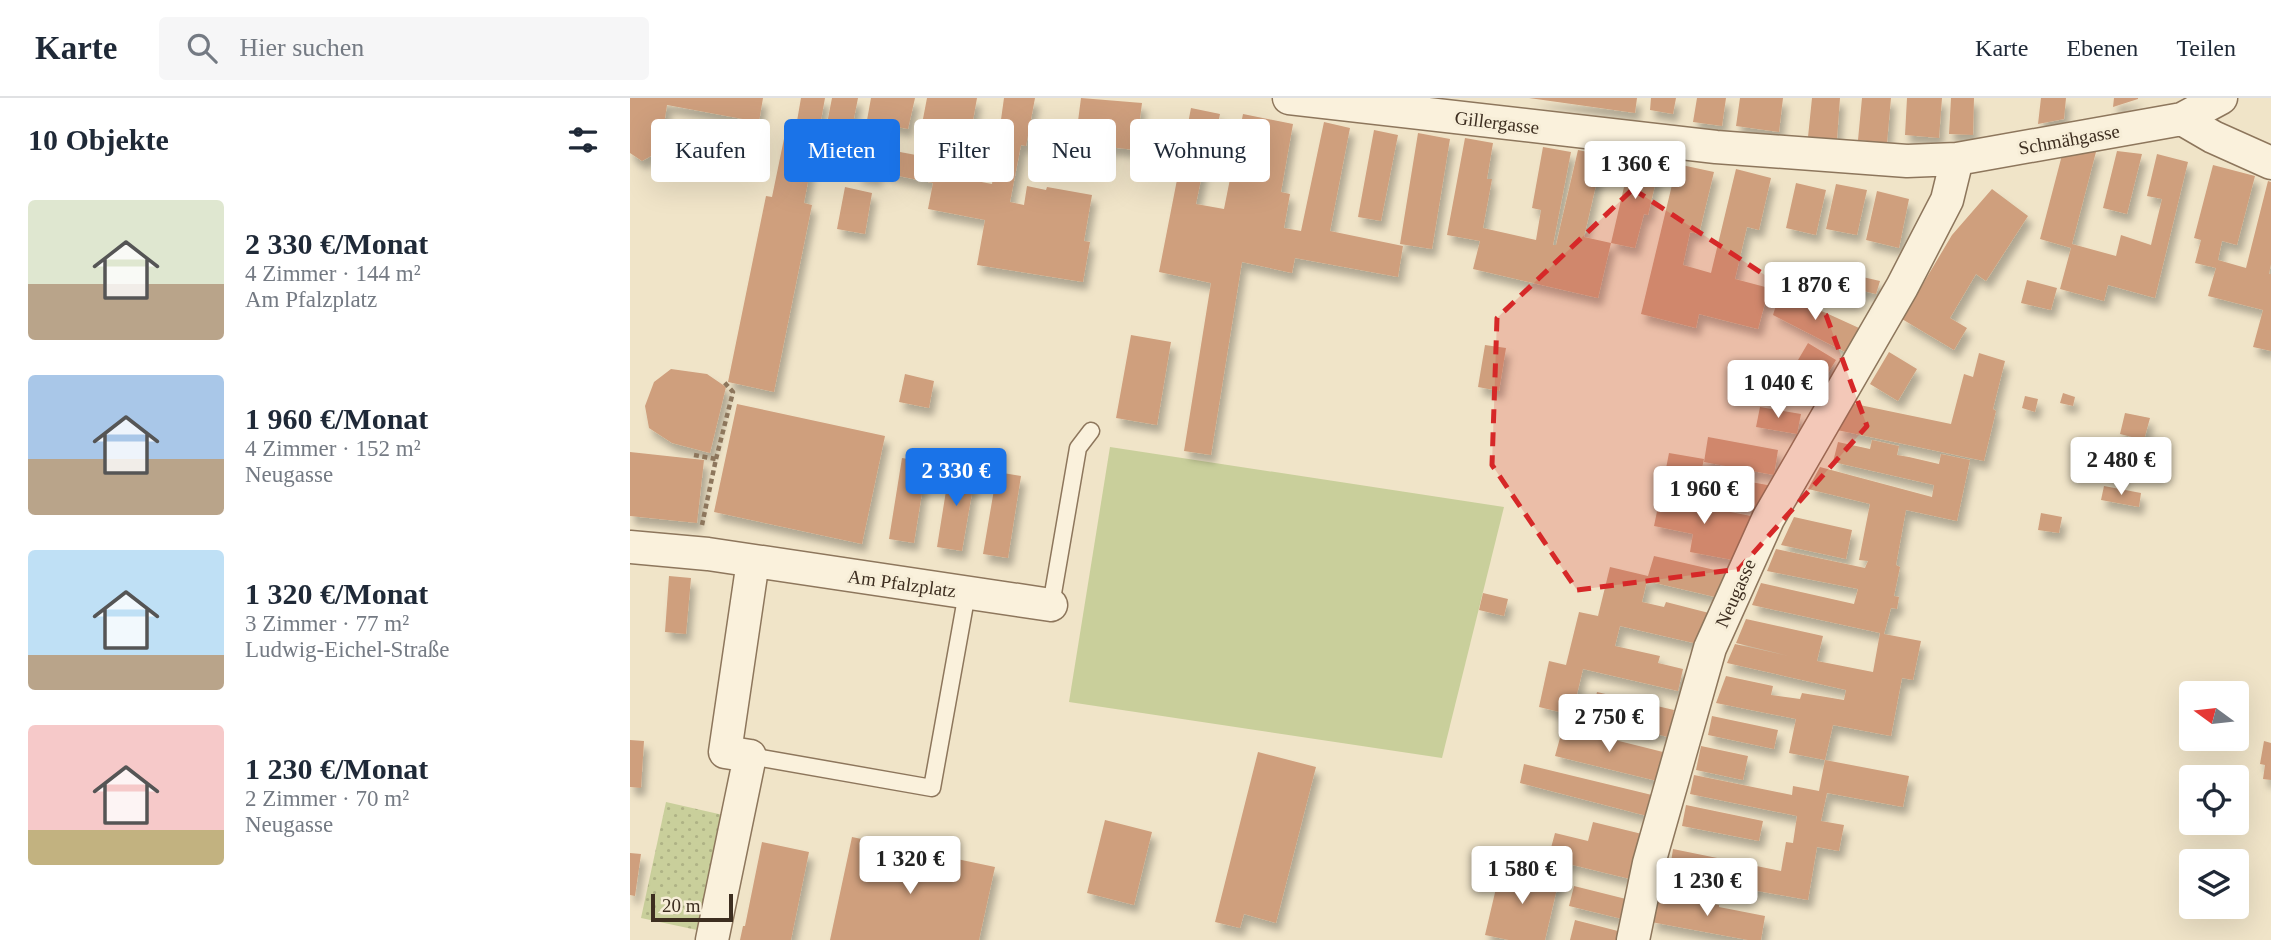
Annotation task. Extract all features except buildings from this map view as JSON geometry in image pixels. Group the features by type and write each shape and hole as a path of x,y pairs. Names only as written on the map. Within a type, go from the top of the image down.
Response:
{"street":[{"name":"Gillergasse","path":"1289,98 1716,147 1907,161 1957,159"},
{"name":"Schmähgasse","path":"1957,159 2182,119 2221,98"},
{"path":"2182,119 2213,137 2271,163"},
{"name":"Neugasse","path":"1633,940 1649,863 1710,648 1768,519 1902,287 1947,200 1957,159"},
{"name":"Am Pfalzplatz","path":"630,547 696,553 1051,605"},
{"path":"712,940 750,756 724,752 753,561"}],"lane":[{"path":"1051,605 1078,448 1091,431"},
{"path":"750,756 932,788 967,593"}],"path":[{"path":"696,553 733,392 724,382"},
{"path":"694,455 716,459"}],"highlighted area":[{"path":"1633,189 1826,315 1867,426 1739,569 1577,590 1492,465 1497,318"}],"green space":[{"path":"1110,447 1504,507 1442,758 1069,702"},
{"path":"666,802 723,815 697,930 641,918"}]}
